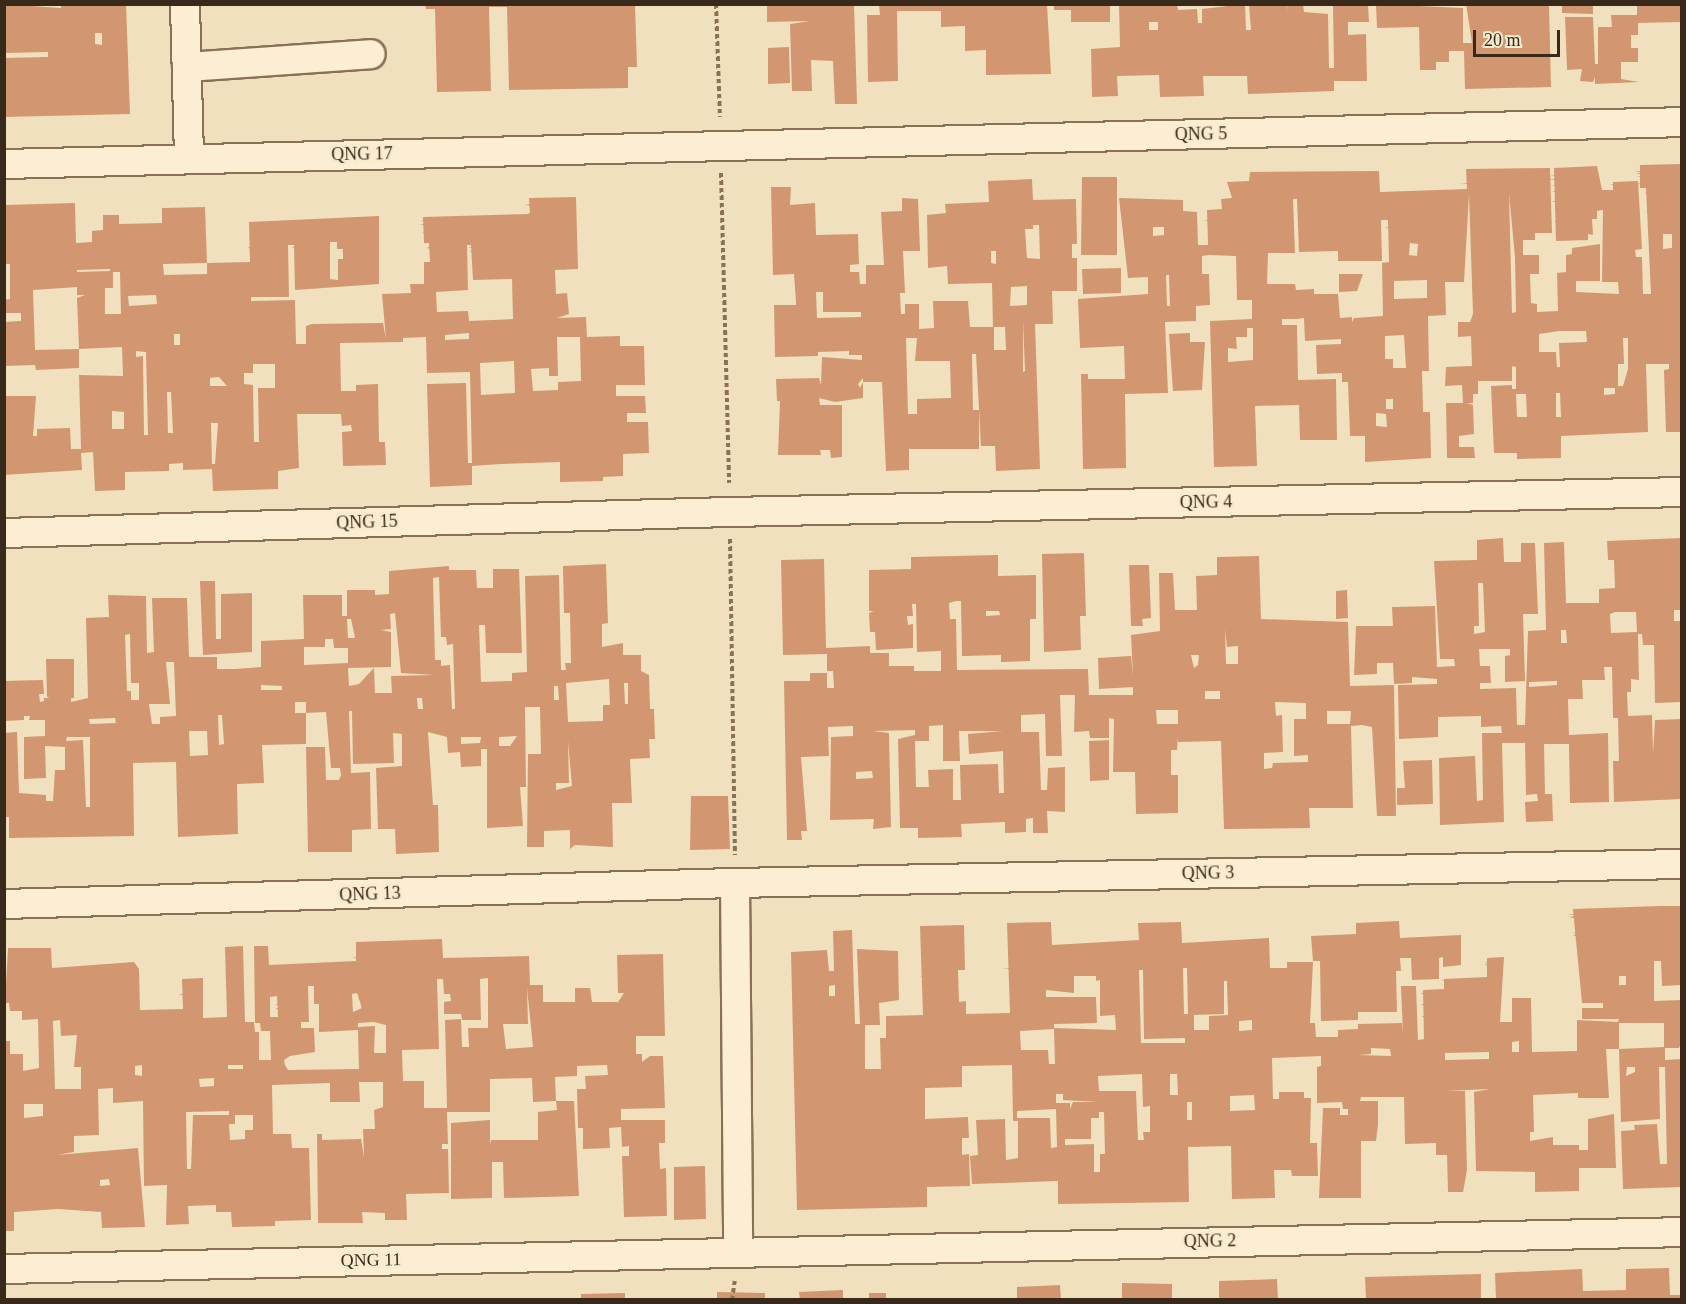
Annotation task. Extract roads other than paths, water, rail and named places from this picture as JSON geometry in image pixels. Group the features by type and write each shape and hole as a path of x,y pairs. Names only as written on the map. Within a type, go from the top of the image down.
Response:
{"street":[{"path":"185,4 189,159"},
{"path":"187,67 371,54"},
{"name":"QNG 5","path":"720,145 1682,122"},
{"name":"QNG 17","path":"4,164 720,145"},
{"name":"QNG 4","path":"730,512 1682,492"},
{"name":"QNG 15","path":"4,533 730,512"},
{"name":"QNG 3","path":"735,883 1682,864"},
{"path":"735,883 738,1251"},
{"name":"QNG 13","path":"4,904 735,883"},
{"name":"QNG 2","path":"738,1251 1682,1232"},
{"name":"QNG 11","path":"4,1269 738,1251"}]}
